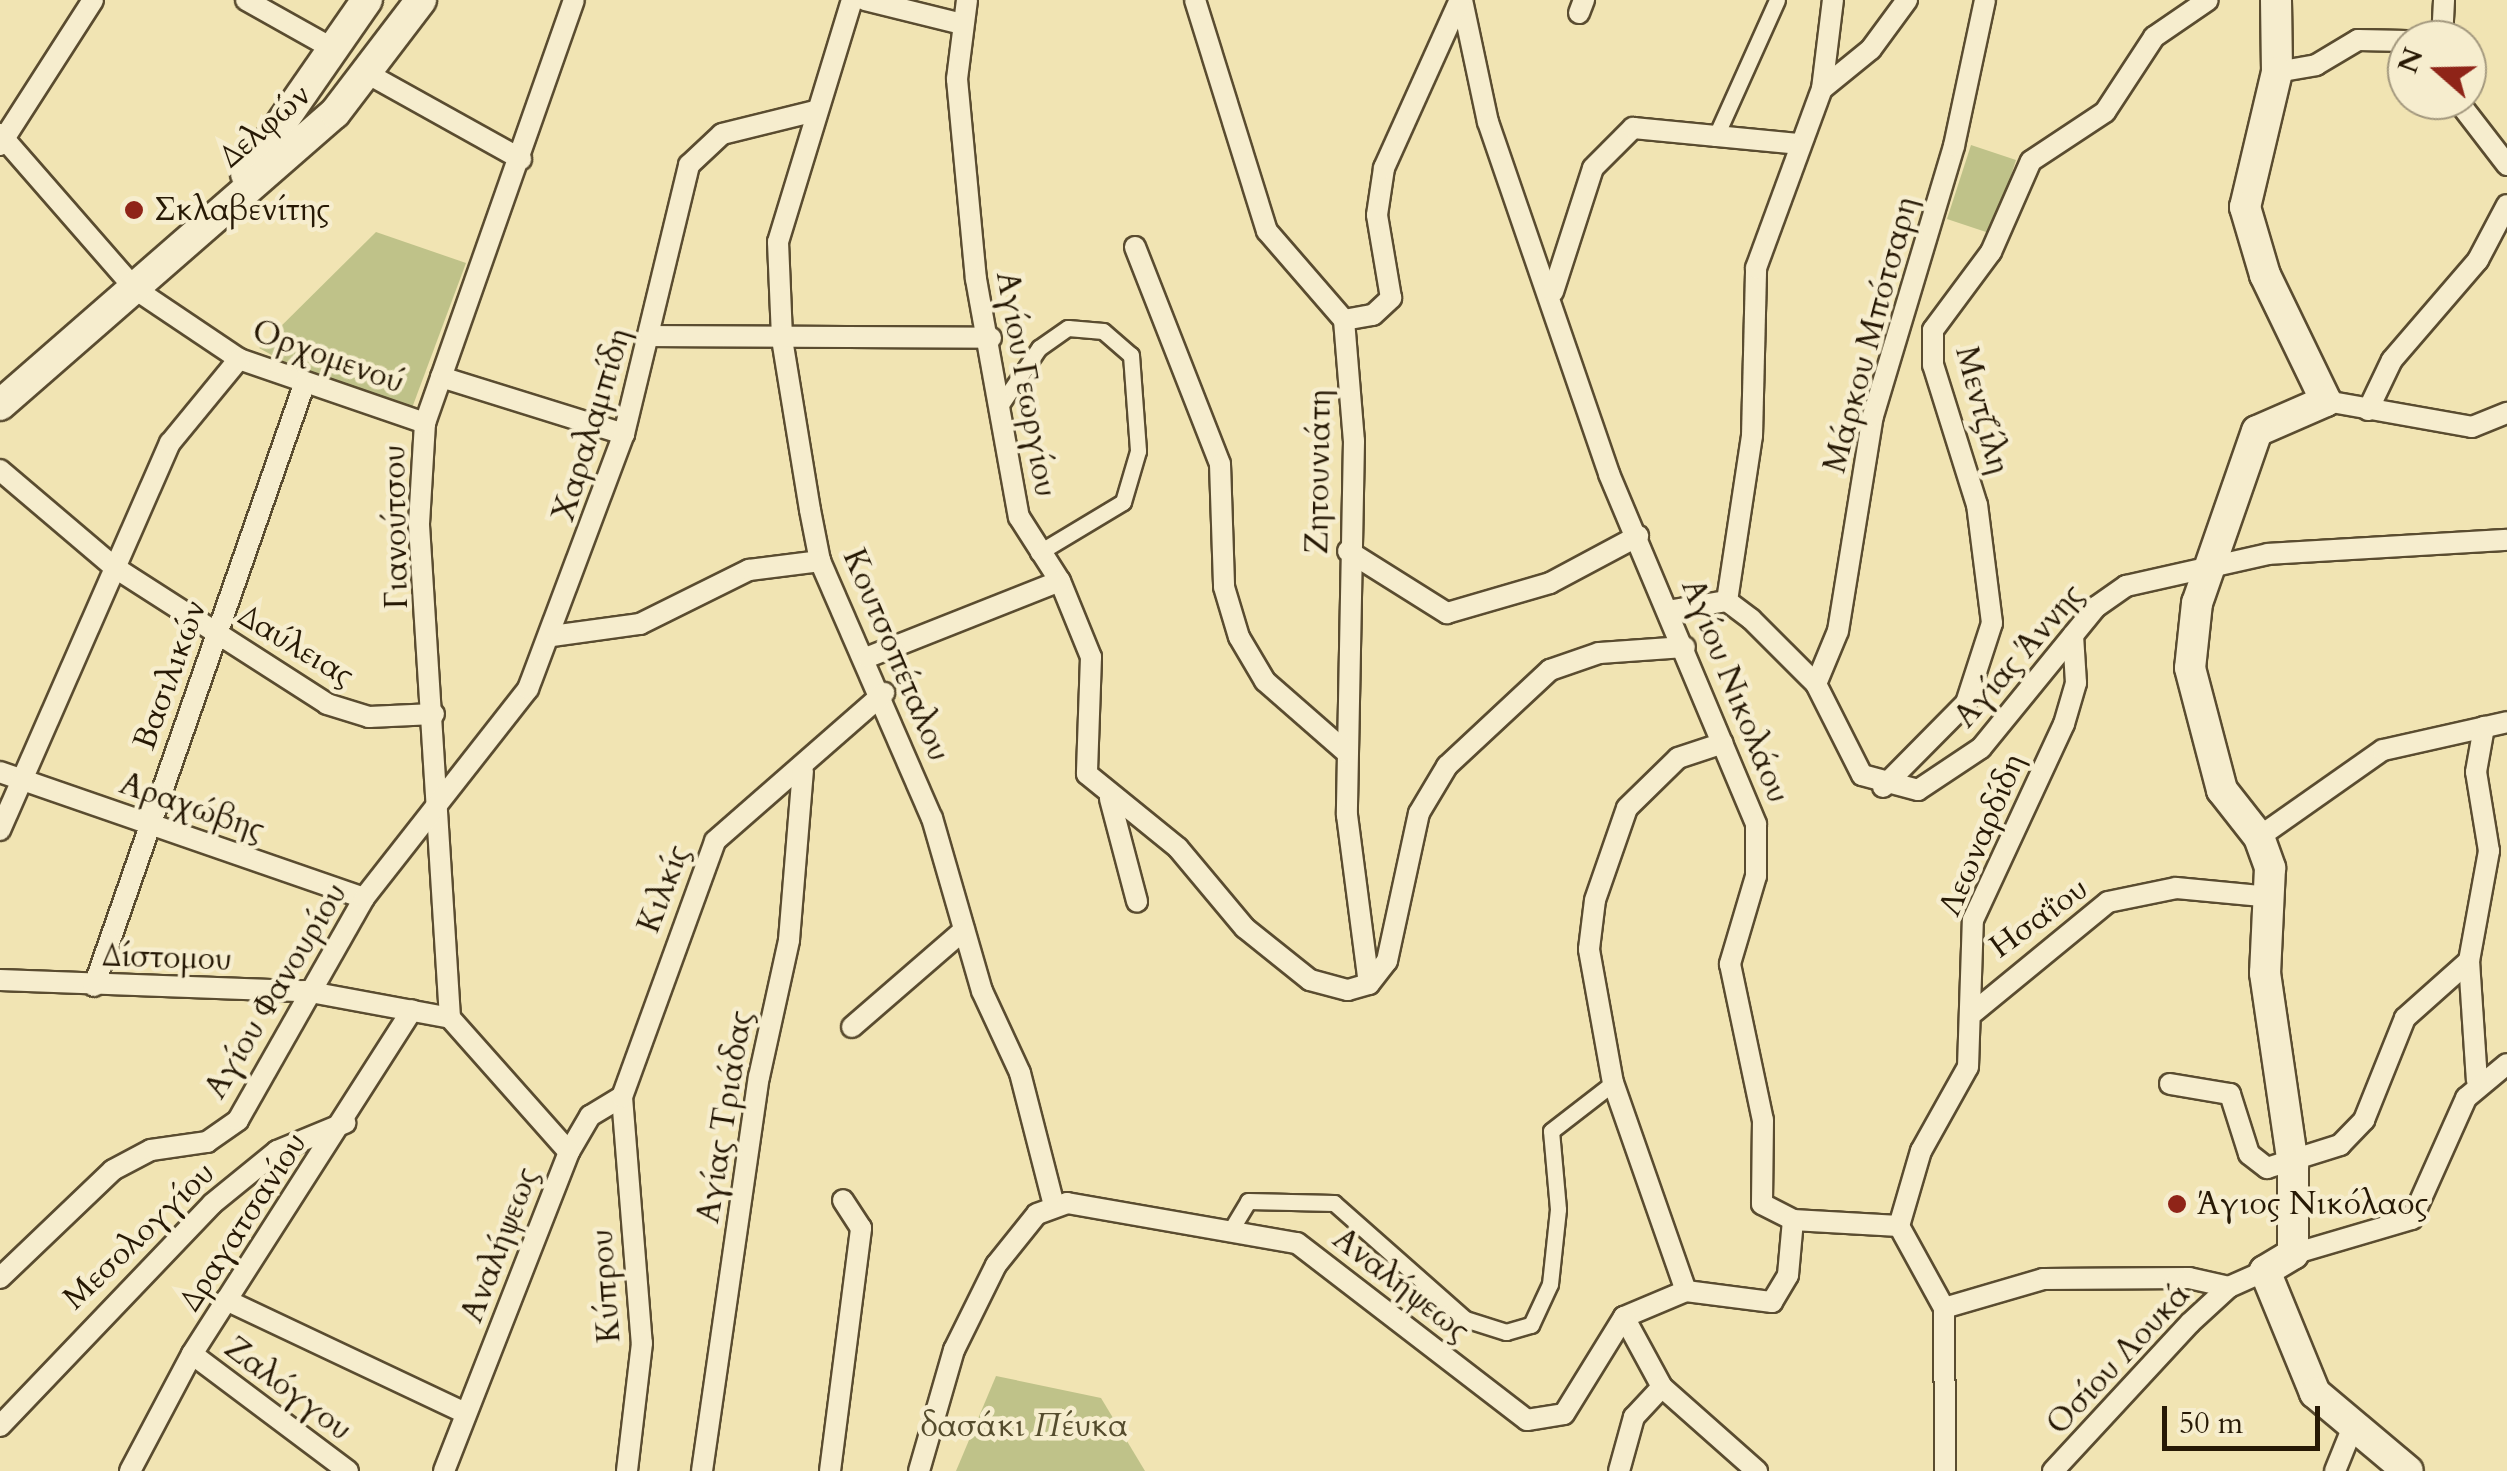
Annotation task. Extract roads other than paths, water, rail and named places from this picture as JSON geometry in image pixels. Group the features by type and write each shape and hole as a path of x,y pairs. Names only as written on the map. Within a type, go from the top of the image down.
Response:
{"main road":[{"name":"Δελφών","path":"0,404 135,288 370,75 420,0"},
{"path":"2276,0 2278,72 2245,207 2265,275 2326,401 2257,431 2189,636 2190,668 2222,790 2259,836 2270,897 2268,1026 2293,1166 2293,1254 2265,1271 2315,1392 2408,1471"},
{"path":"221,209 365,2"}],"street":[{"path":"2,139 94,0"},
{"path":"246,0 335,50"},
{"name":"Γιανούτσου","path":"450,1018 440,807 419,524 425,424 574,0"},
{"name":"Κουτσοπέταλου","path":"852,0 778,242 782,339 820,561 884,693 964,930 1020,1073 1054,1205"},
{"path":"865,0 962,24"},
{"name":"Αγίου Γεωργίου","path":"968,0 962,24 968,222 991,338 1014,498 1038,553 1060,582 1091,658 1087,774 1110,799 1137,902"},
{"path":"1195,0 1268,231 1344,320 1373,315 1390,298 1377,214 1384,168 1461,0"},
{"name":"Αγίου Νικολάου","path":"1461,0 1488,122 1638,536 1672,610 1760,851 1730,964 1763,1120 1758,1191 1774,1214 1793,1220"},
{"path":"1715,138 1778,0"},
{"path":"1727,601 1752,436 1756,268 1798,144 1822,89 1833,0"},
{"path":"1822,89 1862,58 1907,0"},
{"name":"Μάρκου Μπότσαρη","path":"1816,684 1838,631 1873,416 1954,146 1984,0"},
{"name":"Μεντζίλη","path":"1883,787 1966,703 1992,622 1977,505 1933,365 1933,330 1991,252 2031,161 2105,112 2154,37 2208,0"},
{"path":"2278,72 2316,66 2358,40 2387,41"},
{"path":"370,75 521,159"},
{"name":"Χαραλαμπίδη","path":"440,807 528,689 552,636 624,434 652,336 689,164 722,134 815,111"},
{"path":"2472,120 2507,165"},
{"path":"1552,292 1593,168 1611,142 1656,126 1715,138 1798,144"},
{"name":"Ορχομενού","path":"2,139 135,288 239,359 425,424"},
{"path":"2368,410 2392,360 2478,260 2507,205"},
{"path":"1135,247 1220,464 1224,587 1239,637 1265,681 1346,752"},
{"name":"Ζητουνιάτη","path":"1344,320 1354,442 1348,552 1346,752 1370,984"},
{"path":"1000,406 1039,348 1068,328 1103,331 1131,355 1138,452 1123,502 1038,553"},
{"path":"652,336 991,338"},
{"path":"0,830 10,776 114,567 170,443 239,359"},
{"path":"440,377 624,434"},
{"name":"Βασιλικών","path":"94,986 147,824 304,384"},
{"path":"2326,401 2472,428 2507,413"},
{"name":"Δαύλειας","path":"0,470 114,567 343,712 434,714"},
{"path":"1348,552 1442,613 1550,583 1638,536"},
{"name":"Αγίας Άννης","path":"1883,787 1939,783 2022,704 2073,635 2126,586 2216,560 2507,540"},
{"path":"552,636 640,624 750,570 820,561"},
{"path":"868,657 1060,582"},
{"path":"1727,601 1816,684 1862,775 1883,787"},
{"path":"1672,610 1727,601"},
{"name":"Λεωναρδίδη","path":"1899,1226 1921,1151 1962,1086 1974,1012 1973,920 2064,724 2076,683 2073,635"},
{"path":"1110,799 1178,848 1207,892 1310,980 1348,990 1370,984 1388,960 1419,813 1447,766 1550,670 1599,653 1685,647"},
{"name":"Κιλκίς","path":"622,1097 715,841 755,799 802,772 884,693"},
{"path":"2259,836 2383,750 2507,722"},
{"path":"2293,1254 2412,1219 2477,1080 2469,961 2489,851 2476,772 2484,727"},
{"path":"1686,1291 1614,1084 1590,990 1595,900 1608,858 1650,778 1723,743"},
{"name":"Αγίας Τριάδας","path":"702,1471 759,1077 789,940 802,772"},
{"name":"Αραχώβης","path":"10,776 364,898"},
{"name":"Αγίου Φανουρίου","path":"0,1278 114,1170 151,1150 207,1142 238,1120 306,991 364,898 440,807"},
{"name":"Ησαΐου","path":"1974,1012 2108,902 2176,888 2270,897"},
{"path":"852,1027 964,930"},
{"path":"2170,1084 2230,1094 2252,1160 2293,1166 2340,1145 2364,1120 2405,1018 2469,961"},
{"name":"Δίστομου","path":"0,980 306,991 450,1018"},
{"name":"Δραγατσανίου","path":"130,1471 192,1354 345,1122 412,1010"},
{"name":"Αναλήψεως","path":"444,1471 569,1152 450,1018"},
{"path":"2477,1080 2507,1064"},
{"path":"1229,1233 1248,1200 1334,1203 1465,1319 1506,1332 1531,1325 1550,1284 1558,1209 1550,1130 1614,1084"},
{"path":"569,1152 590,1116 622,1097"},
{"name":"Κύπρου","path":"622,1097 642,1343 626,1471"},
{"name":"Μεσολογγίου","path":"0,1426 212,1204 277,1150 345,1122"},
{"path":"830,1471 861,1228 843,1200"},
{"path":"919,1471 974,1307 1020,1232 1054,1205"},
{"name":"Αναλήψεως","path":"1054,1205 1229,1233 1276,1235 1320,1254 1527,1420 1564,1414 1624,1318"},
{"path":"1757,1471 1662,1387 1624,1318 1686,1291 1772,1302 1788,1276 1793,1220 1899,1226 1944,1308 1945,1471"},
{"path":"1944,1308 2043,1279 2189,1278 2229,1288 2265,1271"},
{"name":"Οσίου Λουκά","path":"2055,1470 2229,1288"},
{"path":"226,1300 465,1413"},
{"name":"Ζαλόγγου","path":"192,1354 348,1471"},
{"path":"1619,1471 1634,1417 1662,1387"},
{"path":"2335,1471 2354,1424"}],"place":[{"name":"Σκλαβενίτης","path":"134,210"},
{"name":"Άγιος Νικόλαος","path":"2177,1204"}],"park label":[{"name":"δασάκι Πέυκα","path":"1024,1426"}]}
